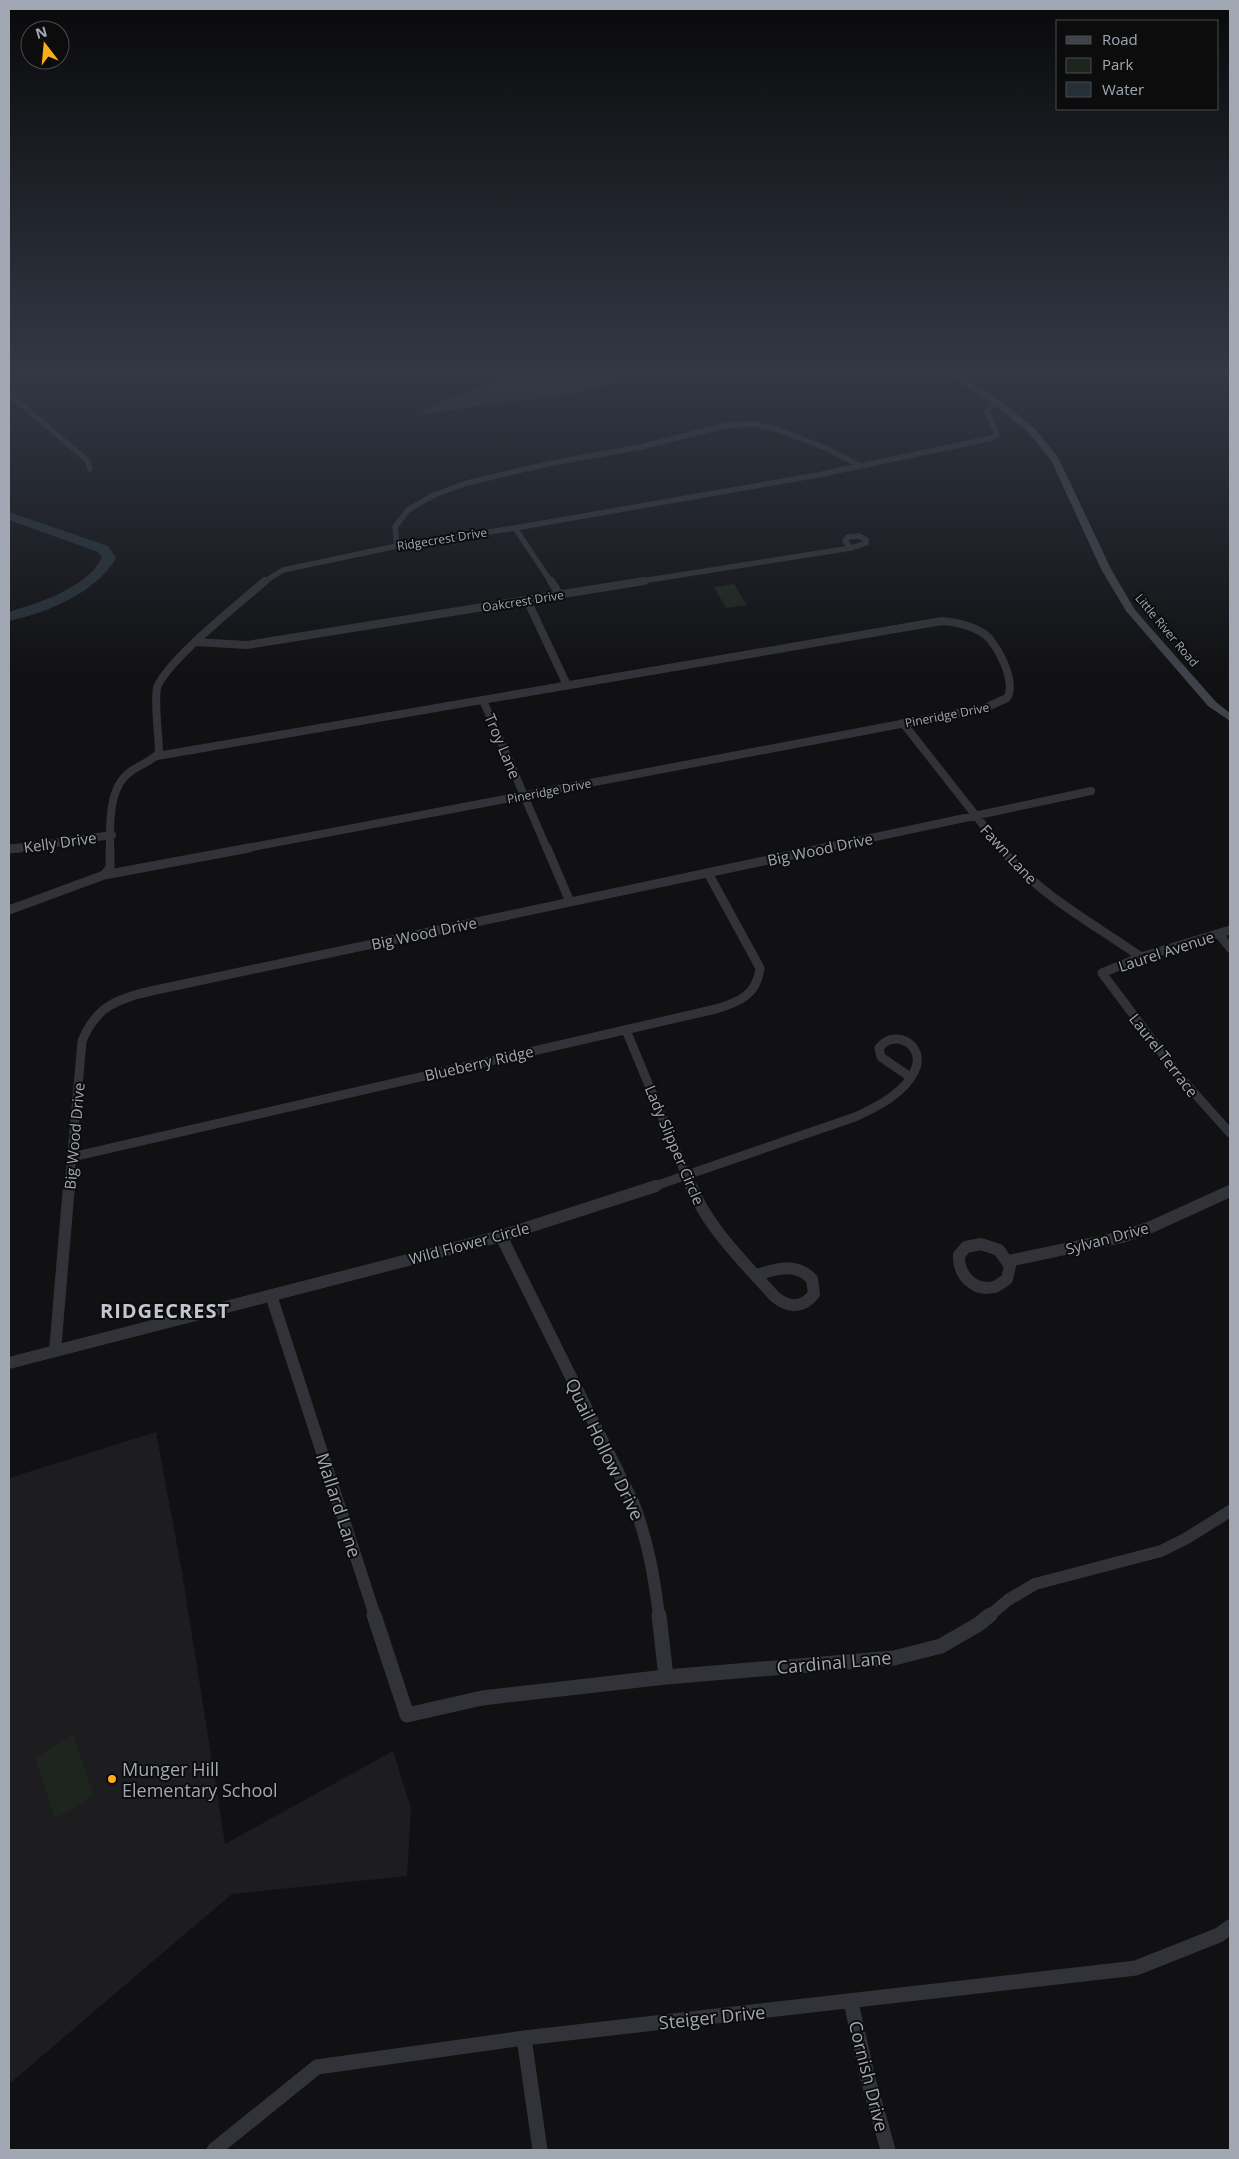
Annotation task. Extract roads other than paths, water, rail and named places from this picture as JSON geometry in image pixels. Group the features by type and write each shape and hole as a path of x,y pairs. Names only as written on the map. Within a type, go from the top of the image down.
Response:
{"main road":[{"name":"Little River Road","path":"1061,472 1106,569 1131,611 1212,704 1230,718"}],"street":[{"path":"397,546 394,535 395,527 410,509 430,498 506,472"},
{"name":"Ridgecrest Drive","path":"157,756 160,753 160,742 157,689 165,673 195,642 279,572 313,562 397,546 515,528 829,472"},
{"path":"515,528 560,595"},
{"name":"Oakcrest Drive","path":"195,642 217,645 247,645 851,548"},
{"path":"527,600 567,685"},
{"name":"Pineridge Drive","path":"9,910 104,875 985,708 1006,699 1009,695 1011,684 999,652 988,636 958,622 929,622 157,756"},
{"name":"Troy Lane","path":"483,700 570,902"},
{"name":"Fawn Lane","path":"903,723 1004,852 1027,876 1065,905 1142,957"},
{"path":"104,875 110,868 114,795 118,787 135,768 157,756"},
{"name":"Big Wood Drive","path":"55,1352 82,1041 91,1020 110,1004 136,994 1091,792"},
{"name":"Kelly Drive","path":"9,849 112,835"},
{"name":"Blueberry Ridge","path":"72,1157 730,1005 743,999 758,983 760,968 708,873"},
{"name":"Laurel Avenue","path":"1102,973 1142,957 1230,930"},
{"path":"1219,934 1230,948"},
{"name":"Laurel Terrace","path":"1102,973 1180,1076 1230,1133"},
{"name":"Lady Slipper Circle","path":"626,1030 686,1175 706,1216 756,1276 783,1303 801,1305 814,1294 812,1279 800,1268 788,1267 756,1276"},
{"name":"Wild Flower Circle","path":"9,1363 500,1236 686,1175 867,1112 890,1100 910,1077"},
{"name":"Sylvan Drive","path":"1008,1261 1122,1237 1151,1227 1230,1191"},
{"name":"Quail Hollow Drive","path":"500,1236 633,1502 646,1535 654,1572 666,1677"},
{"path":"981,1244 997,1249 1008,1261 1010,1270 1007,1279 1000,1286 990,1288 978,1286 968,1281 960,1272 958,1262 962,1250 970,1245 981,1244"},
{"name":"Mallard Lane","path":"271,1295 407,1715"},
{"name":"Cardinal Lane","path":"407,1715 482,1698 666,1677 894,1658 941,1646 979,1624 1008,1600 1035,1584 1161,1551 1187,1538 1230,1511"},
{"name":"Steiger Drive","path":"214,2150 317,2067 524,2038 1136,1968 1219,1935 1230,1927"},
{"name":"Cornish Drive","path":"851,2002 868,2079 888,2150"},
{"path":"524,2038 540,2150"}],"waterway":[{"path":"9,516 103,549 109,558 105,566 87,582 63,596 9,617"}],"place":[{"name":"Munger Hill Elementary School","path":"112,1779"}],"district":[{"name":"RIDGECREST","path":"165,1310"}]}
